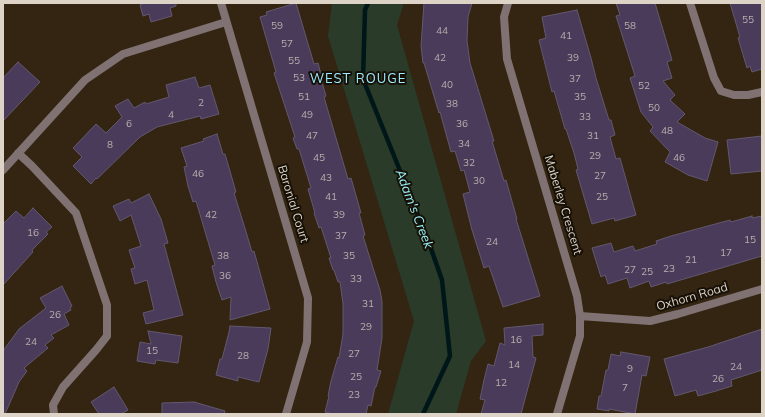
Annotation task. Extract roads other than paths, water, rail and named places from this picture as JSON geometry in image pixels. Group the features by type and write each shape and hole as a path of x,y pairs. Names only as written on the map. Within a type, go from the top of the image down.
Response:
{"street":[{"name":"Baronial Court","path":"221,3 308,298 307,342 286,414"},
{"name":"Maberley Crescent","path":"508,3 504,17 507,59 577,296 580,316 580,336 556,414"},
{"path":"690,3 714,78 720,91 734,95 748,95 762,92"},
{"path":"3,170 86,80 123,54 226,22"},
{"path":"18,153 76,213 107,305 107,336 62,387 53,405 54,414"},
{"name":"Oxhorn Road","path":"580,316 650,321 762,289"}],"waterway":[{"name":"Adam's Creek","path":"368,3 365,10 363,79 428,240 442,280 450,356 423,414"}],"district":[{"name":"WEST ROUGE","path":"358,79"}]}
